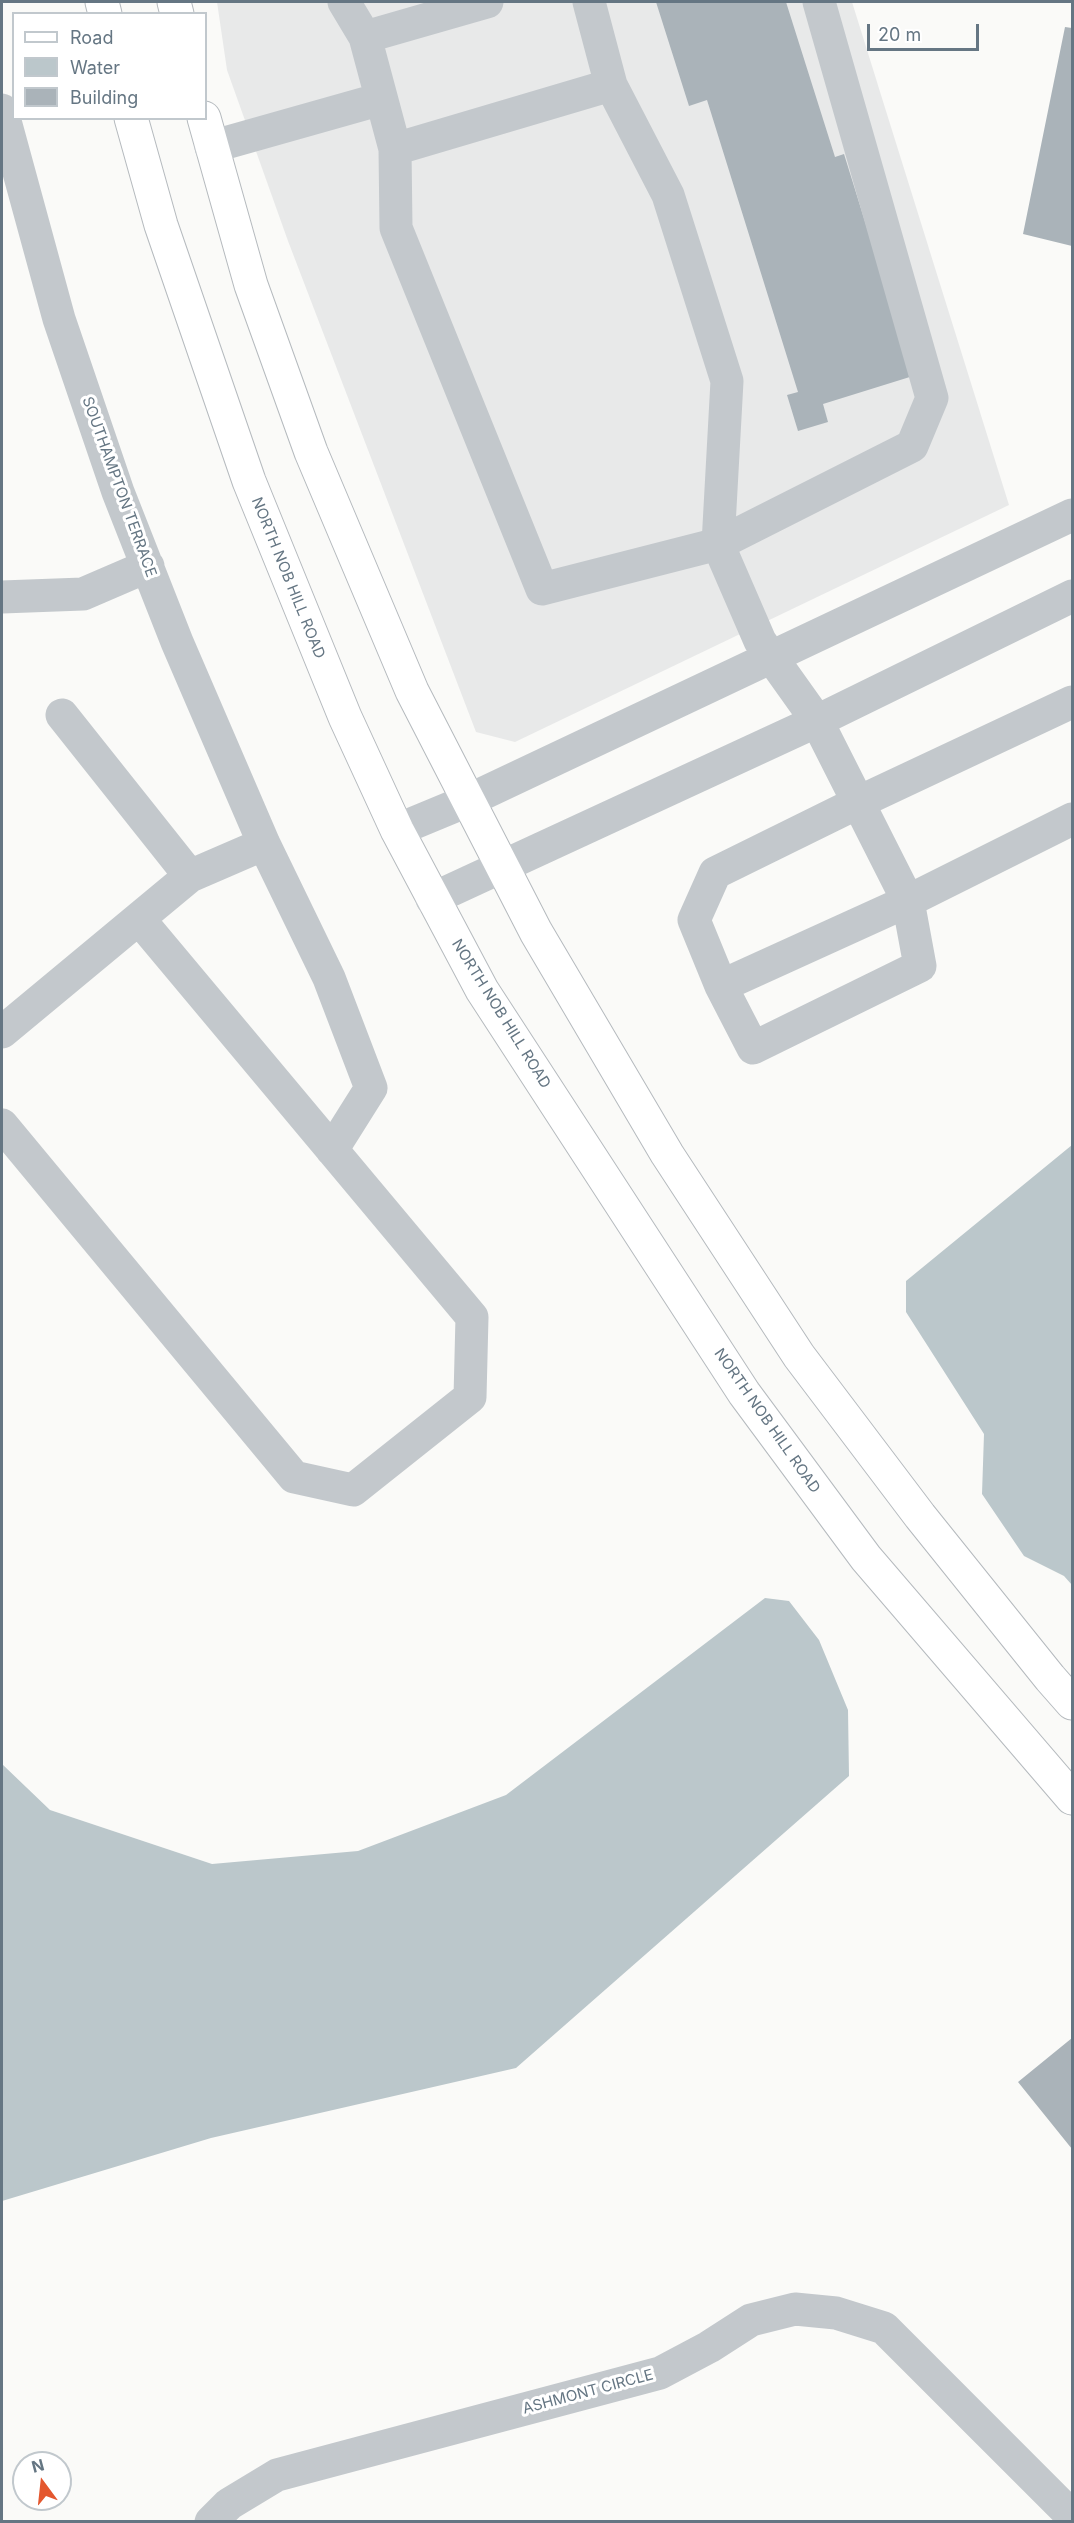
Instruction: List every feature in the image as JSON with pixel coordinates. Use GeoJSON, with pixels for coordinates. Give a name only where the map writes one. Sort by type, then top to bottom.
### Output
{"type":"FeatureCollection","features":[{"type":"Feature","properties":{"kind":"main road","name":"NORTH NOB HILL ROAD"},"geometry":{"type":"LineString","coordinates":[[132,120],[161,225],[249,481],[345,717],[397,830],[482,990],[744,1393],[866,1558],[1072,1798]]}},
{"type":"Feature","properties":{"kind":"main road"},"geometry":{"type":"LineString","coordinates":[[207,133],[251,285],[311,452],[412,691],[500,867],[667,1154],[799,1356],[920,1516],[1072,1703]]}},
{"type":"Feature","properties":{"kind":"street"},"geometry":{"type":"LineString","coordinates":[[344,2],[365,36],[395,149],[396,228],[542,589],[718,544],[912,446],[932,398],[819,2]]}},
{"type":"Feature","properties":{"kind":"street"},"geometry":{"type":"LineString","coordinates":[[365,36],[487,2]]}},
{"type":"Feature","properties":{"kind":"street"},"geometry":{"type":"LineString","coordinates":[[589,2],[611,85],[668,195],[727,381],[718,544],[760,641],[817,721],[857,803],[908,901],[920,966],[753,1048],[721,986],[694,920],[715,873],[857,803],[1072,702]]}},
{"type":"Feature","properties":{"kind":"street"},"geometry":{"type":"LineString","coordinates":[[395,149],[611,85]]}},
{"type":"Feature","properties":{"kind":"street"},"geometry":{"type":"LineString","coordinates":[[207,133],[381,99]]}},
{"type":"Feature","properties":{"kind":"street","name":"SOUTHAMPTON TERRACE"},"geometry":{"type":"LineString","coordinates":[[2,110],[59,319],[118,492],[177,642],[266,848],[329,978],[371,1088],[332,1150]]}},
{"type":"Feature","properties":{"kind":"street"},"geometry":{"type":"LineString","coordinates":[[397,830],[467,801],[1072,515]]}},
{"type":"Feature","properties":{"kind":"street"},"geometry":{"type":"LineString","coordinates":[[2,597],[83,594],[148,566]]}},
{"type":"Feature","properties":{"kind":"street"},"geometry":{"type":"LineString","coordinates":[[432,899],[817,721],[1072,596]]}},
{"type":"Feature","properties":{"kind":"street"},"geometry":{"type":"LineString","coordinates":[[62,715],[190,876]]}},
{"type":"Feature","properties":{"kind":"street"},"geometry":{"type":"LineString","coordinates":[[721,986],[908,901],[1072,819]]}},
{"type":"Feature","properties":{"kind":"street"},"geometry":{"type":"LineString","coordinates":[[2,1032],[190,876],[266,848]]}},
{"type":"Feature","properties":{"kind":"street"},"geometry":{"type":"LineString","coordinates":[[2,1125],[294,1477],[353,1490],[470,1397],[472,1317],[139,919]]}},
{"type":"Feature","properties":{"kind":"street","name":"ASHMONT CIRCLE"},"geometry":{"type":"LineString","coordinates":[[211,2522],[229,2504],[277,2475],[660,2373],[709,2347],[751,2320],[795,2309],[836,2313],[884,2328],[1072,2516]]}},
{"type":"Feature","properties":{"kind":"shaded area"},"geometry":{"type":"Polygon","coordinates":[[[217,2],[852,2],[1009,505],[515,742],[476,732],[288,241],[227,70],[217,2]]]}},
{"type":"Feature","properties":{"kind":"water"},"geometry":{"type":"Polygon","coordinates":[[[1072,1145],[1072,1585],[1064,1576],[1024,1556],[982,1494],[984,1434],[906,1312],[906,1281],[1072,1145]]]}},
{"type":"Feature","properties":{"kind":"water"},"geometry":{"type":"Polygon","coordinates":[[[765,1598],[789,1601],[819,1640],[848,1710],[849,1776],[516,2068],[211,2138],[2,2201],[2,1764],[50,1810],[212,1864],[358,1851],[506,1795],[765,1598]]]}},
{"type":"Feature","properties":{"kind":"building"},"geometry":{"type":"Polygon","coordinates":[[[656,2],[786,2],[835,157],[844,154],[913,376],[823,404],[828,422],[798,431],[787,395],[798,392],[707,100],[689,106],[656,2]]]}},
{"type":"Feature","properties":{"kind":"building"},"geometry":{"type":"Polygon","coordinates":[[[1065,27],[1072,28],[1072,246],[1023,234],[1065,27]]]}},
{"type":"Feature","properties":{"kind":"building"},"geometry":{"type":"Polygon","coordinates":[[[1072,2038],[1072,2149],[1018,2082],[1072,2038]]]}}]}
